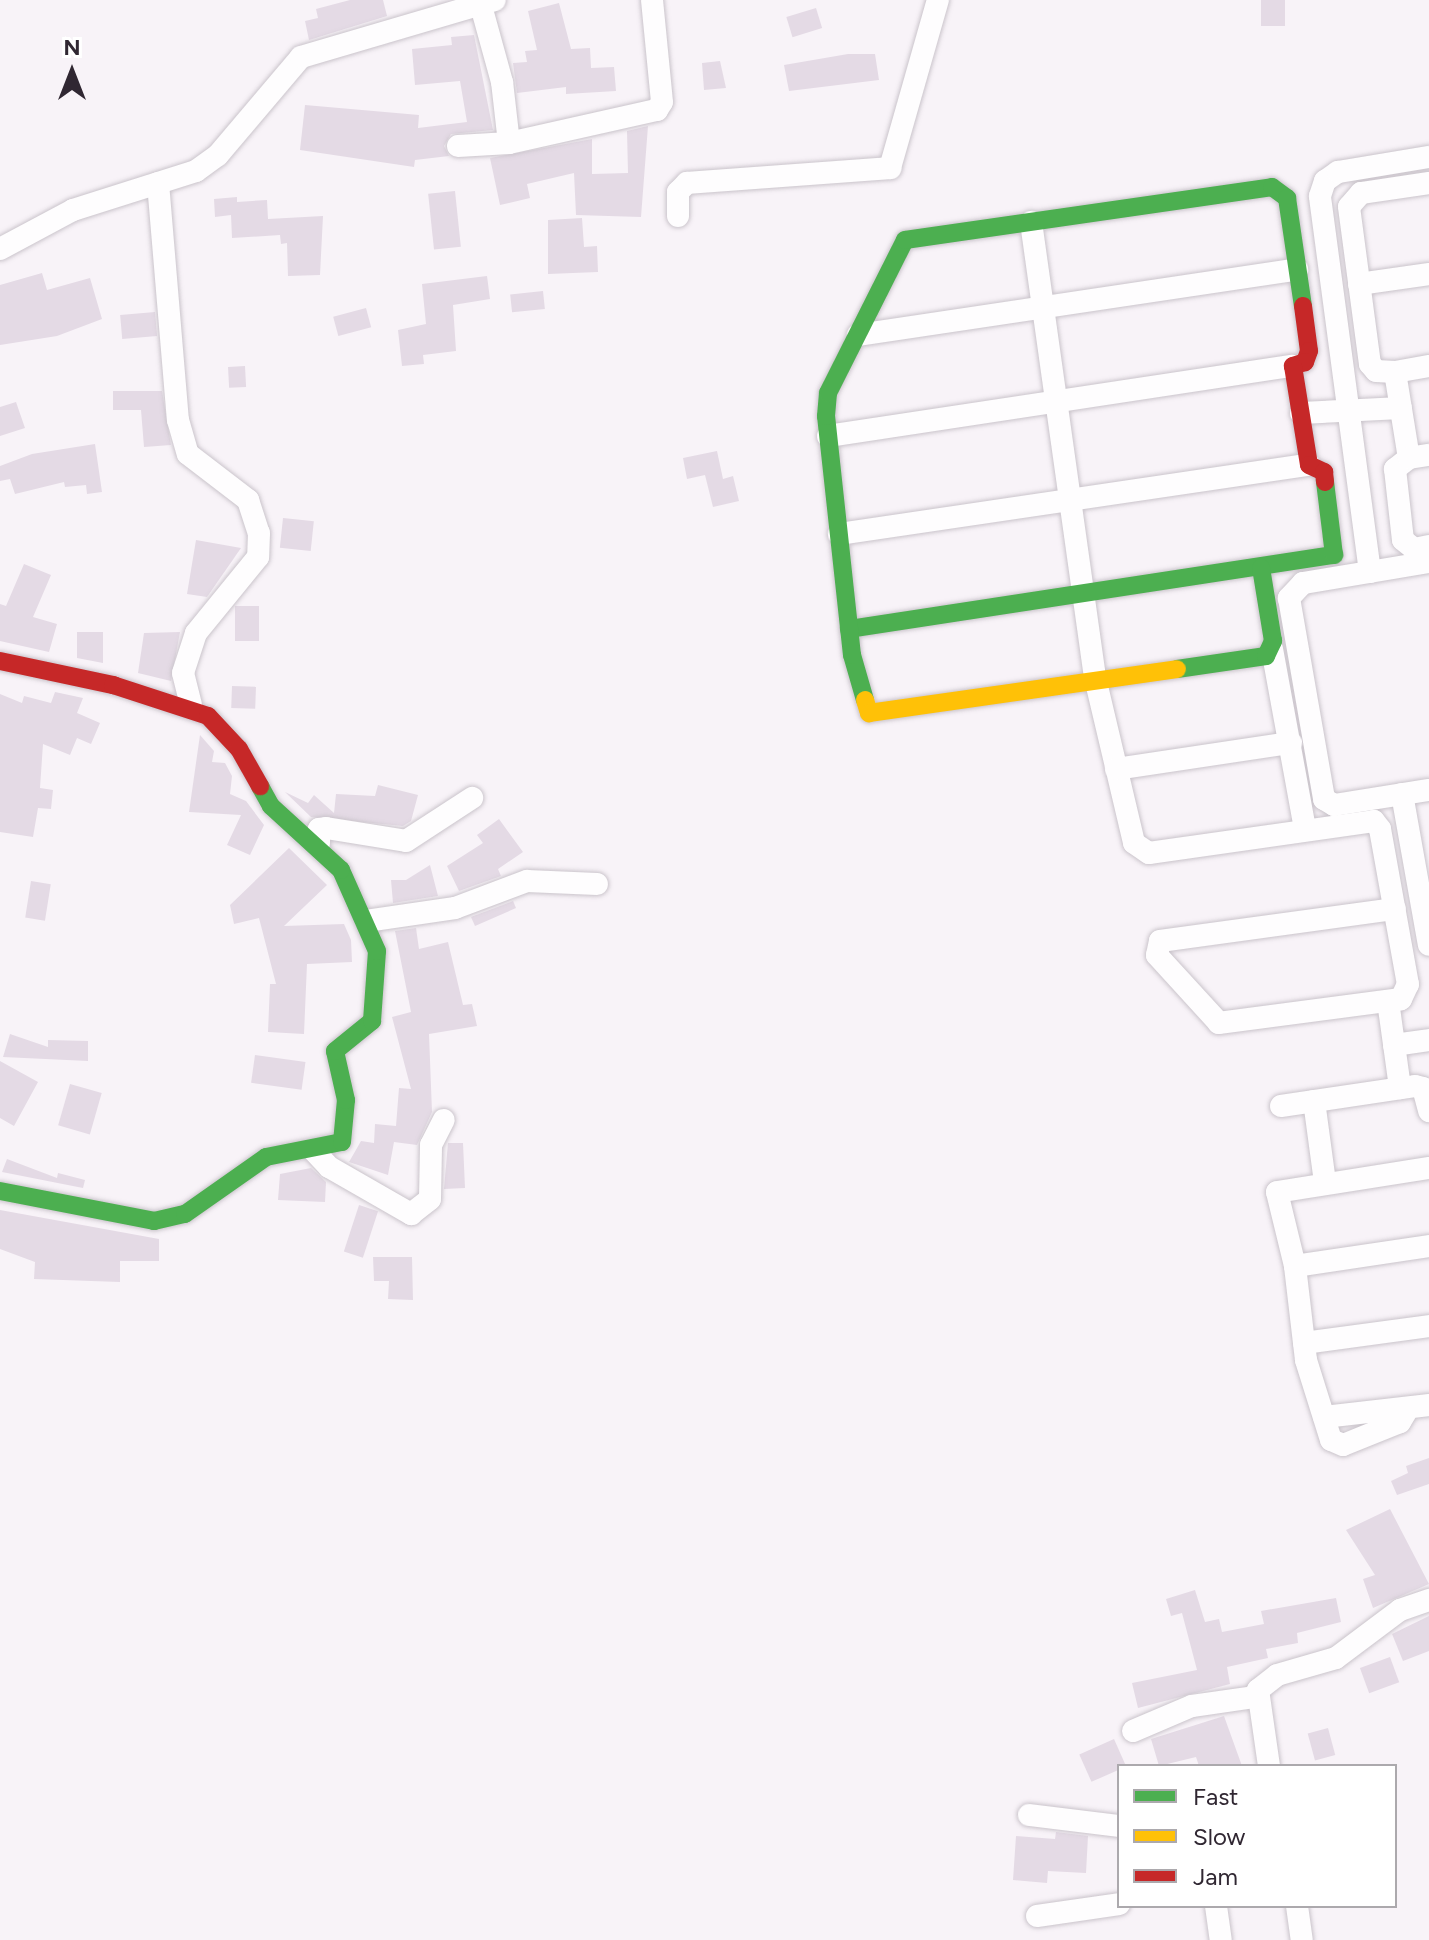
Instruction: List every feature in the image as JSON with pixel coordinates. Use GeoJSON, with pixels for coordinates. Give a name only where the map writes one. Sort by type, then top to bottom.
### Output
{"type":"FeatureCollection","features":[{"type":"Feature","properties":{"kind":"street"},"geometry":{"type":"LineString","coordinates":[[458,146],[509,143],[657,110],[662,102],[652,0]]}},
{"type":"Feature","properties":{"kind":"street"},"geometry":{"type":"LineString","coordinates":[[678,216],[678,192],[687,183],[890,168],[938,0]]}},
{"type":"Feature","properties":{"kind":"street"},"geometry":{"type":"LineString","coordinates":[[0,249],[73,210],[158,183],[218,155],[301,57],[488,1],[509,143]]}},
{"type":"Feature","properties":{"kind":"street"},"geometry":{"type":"LineString","coordinates":[[1370,572],[1320,196],[1325,181],[1338,172],[1429,157]]}},
{"type":"Feature","properties":{"kind":"street"},"geometry":{"type":"LineString","coordinates":[[158,183],[178,420],[188,454],[248,500],[259,533],[258,557],[196,633],[183,673],[191,705]]}},
{"type":"Feature","properties":{"kind":"street"},"geometry":{"type":"LineString","coordinates":[[1429,183],[1361,193],[1353,200],[1359,284],[1370,364],[1376,371],[1395,372],[1429,366]]}},
{"type":"Feature","properties":{"kind":"street"},"geometry":{"type":"LineString","coordinates":[[828,436],[1305,362],[1309,351],[1287,198],[1272,187],[905,240],[828,393],[828,436],[849,629],[869,713],[1266,656],[1272,649]]}},
{"type":"Feature","properties":{"kind":"street"},"geometry":{"type":"LineString","coordinates":[[1031,222],[1096,682],[1116,769],[1140,850],[1374,821],[1395,909],[1408,984],[1401,999],[1219,1023],[1156,947],[1160,941],[1395,909]]}},
{"type":"Feature","properties":{"kind":"street"},"geometry":{"type":"LineString","coordinates":[[858,335],[1297,269]]}},
{"type":"Feature","properties":{"kind":"street"},"geometry":{"type":"LineString","coordinates":[[1359,284],[1429,274]]}},
{"type":"Feature","properties":{"kind":"street"},"geometry":{"type":"LineString","coordinates":[[1293,366],[1309,465]]}},
{"type":"Feature","properties":{"kind":"street"},"geometry":{"type":"LineString","coordinates":[[1395,372],[1401,408],[1419,457],[1395,469],[1403,540],[1414,549],[1429,546]]}},
{"type":"Feature","properties":{"kind":"street"},"geometry":{"type":"LineString","coordinates":[[1301,413],[1401,408]]}},
{"type":"Feature","properties":{"kind":"street"},"geometry":{"type":"LineString","coordinates":[[839,534],[1309,465],[1324,472],[1334,555],[849,629]]}},
{"type":"Feature","properties":{"kind":"street"},"geometry":{"type":"LineString","coordinates":[[1429,562],[1303,583],[1289,598],[1324,799],[1334,805],[1429,790]]}},
{"type":"Feature","properties":{"kind":"street"},"geometry":{"type":"LineString","coordinates":[[1261,568],[1272,649],[1305,829]]}},
{"type":"Feature","properties":{"kind":"street"},"geometry":{"type":"LineString","coordinates":[[0,661],[191,705],[239,749],[271,806],[319,843],[341,870],[377,951],[372,1021],[335,1051],[346,1100],[342,1142],[314,1151],[257,1160],[185,1214],[154,1221],[0,1191]]}},
{"type":"Feature","properties":{"kind":"street"},"geometry":{"type":"LineString","coordinates":[[1116,769],[1291,743]]}},
{"type":"Feature","properties":{"kind":"street"},"geometry":{"type":"LineString","coordinates":[[1402,794],[1429,945]]}},
{"type":"Feature","properties":{"kind":"street"},"geometry":{"type":"LineString","coordinates":[[319,843],[319,829],[326,828],[406,841],[472,798]]}},
{"type":"Feature","properties":{"kind":"street"},"geometry":{"type":"LineString","coordinates":[[366,921],[455,908],[527,881],[597,884]]}},
{"type":"Feature","properties":{"kind":"street"},"geometry":{"type":"LineString","coordinates":[[1388,1001],[1400,1088]]}},
{"type":"Feature","properties":{"kind":"street"},"geometry":{"type":"LineString","coordinates":[[1394,1045],[1429,1040]]}},
{"type":"Feature","properties":{"kind":"street"},"geometry":{"type":"LineString","coordinates":[[1281,1106],[1400,1088],[1423,1088],[1429,1111]]}},
{"type":"Feature","properties":{"kind":"street"},"geometry":{"type":"LineString","coordinates":[[1314,1101],[1325,1182]]}},
{"type":"Feature","properties":{"kind":"street"},"geometry":{"type":"LineString","coordinates":[[314,1151],[329,1167],[411,1214],[430,1199],[431,1145],[444,1120]]}},
{"type":"Feature","properties":{"kind":"street"},"geometry":{"type":"LineString","coordinates":[[1429,1168],[1277,1192],[1295,1266],[1304,1343],[1331,1440],[1343,1445],[1400,1422],[1406,1412],[1429,1405]]}},
{"type":"Feature","properties":{"kind":"street"},"geometry":{"type":"LineString","coordinates":[[1295,1266],[1429,1246]]}},
{"type":"Feature","properties":{"kind":"street"},"geometry":{"type":"LineString","coordinates":[[1304,1343],[1429,1326]]}},
{"type":"Feature","properties":{"kind":"street"},"geometry":{"type":"LineString","coordinates":[[1324,1417],[1395,1406],[1406,1412]]}},
{"type":"Feature","properties":{"kind":"street"},"geometry":{"type":"LineString","coordinates":[[1133,1731],[1192,1706],[1255,1697],[1277,1675],[1336,1658],[1400,1610],[1429,1600]]}},
{"type":"Feature","properties":{"kind":"street"},"geometry":{"type":"LineString","coordinates":[[1255,1697],[1269,1764]]}},
{"type":"Feature","properties":{"kind":"street"},"geometry":{"type":"LineString","coordinates":[[1029,1815],[1117,1826]]}},
{"type":"Feature","properties":{"kind":"street"},"geometry":{"type":"LineString","coordinates":[[1037,1916],[1117,1904]]}},
{"type":"Feature","properties":{"kind":"street"},"geometry":{"type":"LineString","coordinates":[[1216,1908],[1221,1940]]}},
{"type":"Feature","properties":{"kind":"street"},"geometry":{"type":"LineString","coordinates":[[1297,1908],[1302,1940]]}},
{"type":"Feature","properties":{"kind":"building"},"geometry":{"type":"Polygon","coordinates":[[[350,0],[383,0],[387,16],[309,40],[305,21],[318,18],[316,9],[350,0]]]}},
{"type":"Feature","properties":{"kind":"building"},"geometry":{"type":"Polygon","coordinates":[[[1261,0],[1285,0],[1285,26],[1261,26],[1261,0]]]}},
{"type":"Feature","properties":{"kind":"building"},"geometry":{"type":"Polygon","coordinates":[[[559,3],[571,49],[590,48],[591,68],[614,67],[616,91],[566,94],[566,87],[517,93],[513,63],[527,62],[525,51],[537,50],[528,11],[559,3]]]}},
{"type":"Feature","properties":{"kind":"building"},"geometry":{"type":"Polygon","coordinates":[[[816,8],[822,28],[792,37],[786,17],[816,8]]]}},
{"type":"Feature","properties":{"kind":"building"},"geometry":{"type":"Polygon","coordinates":[[[474,35],[493,130],[451,134],[444,146],[449,156],[415,160],[414,167],[300,150],[305,105],[419,115],[418,128],[467,122],[460,81],[415,85],[412,49],[452,45],[451,37],[474,35]]]}},
{"type":"Feature","properties":{"kind":"building"},"geometry":{"type":"Polygon","coordinates":[[[848,54],[875,54],[879,80],[789,91],[784,65],[848,54]]]}},
{"type":"Feature","properties":{"kind":"building"},"geometry":{"type":"Polygon","coordinates":[[[720,61],[726,88],[704,90],[702,63],[720,61]]]}},
{"type":"Feature","properties":{"kind":"building"},"geometry":{"type":"Polygon","coordinates":[[[648,126],[641,217],[576,215],[574,173],[527,184],[530,198],[500,205],[490,158],[592,139],[592,174],[628,173],[627,131],[648,126]]]}},
{"type":"Feature","properties":{"kind":"building"},"geometry":{"type":"Polygon","coordinates":[[[455,191],[461,247],[434,250],[428,194],[455,191]]]}},
{"type":"Feature","properties":{"kind":"building"},"geometry":{"type":"Polygon","coordinates":[[[237,197],[237,202],[267,200],[268,219],[323,216],[320,275],[288,276],[287,243],[281,244],[280,235],[232,238],[231,215],[215,217],[214,199],[237,197]]]}},
{"type":"Feature","properties":{"kind":"building"},"geometry":{"type":"Polygon","coordinates":[[[582,218],[584,247],[597,246],[598,272],[548,274],[548,220],[582,218]]]}},
{"type":"Feature","properties":{"kind":"building"},"geometry":{"type":"Polygon","coordinates":[[[42,273],[47,290],[90,278],[102,319],[57,336],[0,345],[0,285],[42,273]]]}},
{"type":"Feature","properties":{"kind":"building"},"geometry":{"type":"Polygon","coordinates":[[[487,276],[490,299],[453,305],[456,351],[423,355],[424,364],[402,366],[398,330],[426,324],[422,284],[487,276]]]}},
{"type":"Feature","properties":{"kind":"building"},"geometry":{"type":"Polygon","coordinates":[[[543,291],[545,309],[512,312],[510,294],[543,291]]]}},
{"type":"Feature","properties":{"kind":"building"},"geometry":{"type":"Polygon","coordinates":[[[366,308],[371,327],[338,336],[333,317],[366,308]]]}},
{"type":"Feature","properties":{"kind":"building"},"geometry":{"type":"Polygon","coordinates":[[[155,312],[157,336],[122,339],[120,315],[155,312]]]}},
{"type":"Feature","properties":{"kind":"building"},"geometry":{"type":"Polygon","coordinates":[[[245,366],[246,387],[229,388],[228,367],[245,366]]]}},
{"type":"Feature","properties":{"kind":"building"},"geometry":{"type":"Polygon","coordinates":[[[113,391],[162,391],[171,445],[144,447],[141,410],[113,410],[113,391]]]}},
{"type":"Feature","properties":{"kind":"building"},"geometry":{"type":"Polygon","coordinates":[[[16,402],[25,428],[0,436],[0,407],[16,402]]]}},
{"type":"Feature","properties":{"kind":"building"},"geometry":{"type":"Polygon","coordinates":[[[95,444],[102,492],[87,494],[86,485],[65,487],[64,482],[15,494],[10,479],[0,481],[0,466],[32,454],[95,444]]]}},
{"type":"Feature","properties":{"kind":"building"},"geometry":{"type":"Polygon","coordinates":[[[717,451],[723,479],[733,476],[739,501],[713,507],[705,475],[687,479],[683,458],[717,451]]]}},
{"type":"Feature","properties":{"kind":"building"},"geometry":{"type":"Polygon","coordinates":[[[283,518],[314,521],[311,551],[280,548],[283,518]]]}},
{"type":"Feature","properties":{"kind":"building"},"geometry":{"type":"Polygon","coordinates":[[[196,540],[241,548],[207,597],[187,594],[196,540]]]}},
{"type":"Feature","properties":{"kind":"building"},"geometry":{"type":"Polygon","coordinates":[[[24,564],[51,575],[33,617],[57,624],[49,652],[0,641],[0,604],[6,606],[24,564]]]}},
{"type":"Feature","properties":{"kind":"building"},"geometry":{"type":"Polygon","coordinates":[[[235,606],[259,606],[259,641],[235,641],[235,606]]]}},
{"type":"Feature","properties":{"kind":"building"},"geometry":{"type":"Polygon","coordinates":[[[77,632],[103,632],[103,663],[77,658],[77,632]]]}},
{"type":"Feature","properties":{"kind":"building"},"geometry":{"type":"Polygon","coordinates":[[[180,632],[171,681],[138,673],[144,633],[180,632]]]}},
{"type":"Feature","properties":{"kind":"building"},"geometry":{"type":"Polygon","coordinates":[[[232,686],[256,687],[255,709],[231,708],[232,686]]]}},
{"type":"Feature","properties":{"kind":"building"},"geometry":{"type":"Polygon","coordinates":[[[55,692],[83,698],[77,713],[100,723],[91,744],[77,738],[70,755],[43,744],[40,788],[53,790],[51,809],[38,808],[33,837],[0,832],[0,694],[22,703],[24,696],[51,703],[55,692]]]}},
{"type":"Feature","properties":{"kind":"building"},"geometry":{"type":"Polygon","coordinates":[[[200,735],[214,751],[212,762],[225,763],[232,776],[230,794],[246,801],[264,825],[250,855],[227,845],[241,815],[189,812],[200,735]]]}},
{"type":"Feature","properties":{"kind":"building"},"geometry":{"type":"Polygon","coordinates":[[[378,785],[418,795],[411,821],[403,826],[311,817],[285,792],[308,803],[314,795],[334,813],[336,794],[375,796],[378,785]]]}},
{"type":"Feature","properties":{"kind":"building"},"geometry":{"type":"Polygon","coordinates":[[[499,819],[523,852],[498,869],[501,876],[459,891],[447,866],[483,843],[477,835],[499,819]]]}},
{"type":"Feature","properties":{"kind":"building"},"geometry":{"type":"Polygon","coordinates":[[[289,848],[327,885],[284,926],[344,924],[351,940],[352,962],[307,964],[304,1034],[268,1032],[270,984],[276,984],[259,918],[234,924],[230,905],[289,848]]]}},
{"type":"Feature","properties":{"kind":"building"},"geometry":{"type":"Polygon","coordinates":[[[430,865],[438,896],[393,903],[391,880],[406,880],[430,865]]]}},
{"type":"Feature","properties":{"kind":"building"},"geometry":{"type":"Polygon","coordinates":[[[31,881],[51,884],[45,921],[25,918],[31,881]]]}},
{"type":"Feature","properties":{"kind":"building"},"geometry":{"type":"Polygon","coordinates":[[[513,901],[516,908],[475,926],[471,917],[513,901]]]}},
{"type":"Feature","properties":{"kind":"building"},"geometry":{"type":"Polygon","coordinates":[[[416,928],[419,949],[448,942],[463,1005],[472,1004],[477,1026],[429,1034],[432,1112],[417,1145],[394,1142],[388,1175],[349,1162],[361,1141],[374,1143],[375,1124],[396,1126],[399,1088],[411,1089],[392,1017],[411,1012],[395,931],[416,928]]]}},
{"type":"Feature","properties":{"kind":"building"},"geometry":{"type":"Polygon","coordinates":[[[10,1034],[48,1047],[48,1040],[88,1041],[88,1061],[3,1057],[10,1034]]]}},
{"type":"Feature","properties":{"kind":"building"},"geometry":{"type":"Polygon","coordinates":[[[255,1055],[306,1062],[302,1090],[251,1083],[255,1055]]]}},
{"type":"Feature","properties":{"kind":"building"},"geometry":{"type":"Polygon","coordinates":[[[0,1061],[38,1082],[14,1126],[0,1118],[0,1061]]]}},
{"type":"Feature","properties":{"kind":"building"},"geometry":{"type":"Polygon","coordinates":[[[70,1084],[102,1093],[90,1134],[58,1125],[70,1084]]]}},
{"type":"Feature","properties":{"kind":"building"},"geometry":{"type":"Polygon","coordinates":[[[448,1143],[463,1143],[465,1188],[444,1189],[448,1143]]]}},
{"type":"Feature","properties":{"kind":"building"},"geometry":{"type":"Polygon","coordinates":[[[7,1159],[57,1178],[58,1173],[85,1180],[83,1188],[2,1172],[7,1159]]]}},
{"type":"Feature","properties":{"kind":"building"},"geometry":{"type":"Polygon","coordinates":[[[311,1168],[326,1182],[325,1202],[278,1200],[280,1174],[311,1168]]]}},
{"type":"Feature","properties":{"kind":"building"},"geometry":{"type":"Polygon","coordinates":[[[359,1205],[378,1211],[363,1258],[344,1252],[359,1205]]]}},
{"type":"Feature","properties":{"kind":"building"},"geometry":{"type":"Polygon","coordinates":[[[0,1210],[159,1239],[159,1261],[120,1261],[120,1282],[34,1279],[35,1262],[0,1249],[0,1210]]]}},
{"type":"Feature","properties":{"kind":"building"},"geometry":{"type":"Polygon","coordinates":[[[373,1257],[412,1257],[413,1300],[388,1299],[389,1281],[374,1281],[373,1257]]]}},
{"type":"Feature","properties":{"kind":"building"},"geometry":{"type":"Polygon","coordinates":[[[1429,1458],[1429,1484],[1397,1495],[1391,1481],[1408,1473],[1406,1466],[1429,1458]]]}},
{"type":"Feature","properties":{"kind":"building"},"geometry":{"type":"Polygon","coordinates":[[[1390,1509],[1429,1584],[1373,1608],[1363,1579],[1375,1575],[1346,1530],[1390,1509]]]}},
{"type":"Feature","properties":{"kind":"building"},"geometry":{"type":"Polygon","coordinates":[[[1195,1590],[1205,1622],[1219,1619],[1222,1632],[1264,1624],[1261,1611],[1336,1598],[1341,1622],[1297,1633],[1298,1643],[1266,1649],[1268,1658],[1227,1667],[1230,1684],[1138,1708],[1132,1683],[1197,1670],[1182,1613],[1171,1616],[1166,1599],[1195,1590]]]}},
{"type":"Feature","properties":{"kind":"building"},"geometry":{"type":"Polygon","coordinates":[[[1429,1616],[1429,1651],[1403,1661],[1392,1634],[1429,1616]]]}},
{"type":"Feature","properties":{"kind":"building"},"geometry":{"type":"Polygon","coordinates":[[[1390,1657],[1399,1682],[1369,1693],[1360,1668],[1390,1657]]]}},
{"type":"Feature","properties":{"kind":"building"},"geometry":{"type":"Polygon","coordinates":[[[1224,1716],[1241,1764],[1198,1764],[1196,1757],[1158,1764],[1151,1739],[1224,1716]]]}},
{"type":"Feature","properties":{"kind":"building"},"geometry":{"type":"Polygon","coordinates":[[[1328,1728],[1335,1755],[1315,1760],[1308,1733],[1328,1728]]]}},
{"type":"Feature","properties":{"kind":"building"},"geometry":{"type":"Polygon","coordinates":[[[1114,1739],[1125,1764],[1117,1764],[1117,1771],[1091,1782],[1079,1754],[1114,1739]]]}},
{"type":"Feature","properties":{"kind":"building"},"geometry":{"type":"Polygon","coordinates":[[[1056,1832],[1088,1836],[1086,1873],[1048,1871],[1047,1883],[1013,1880],[1016,1836],[1055,1839],[1056,1832]]]}},
{"type":"Feature","properties":{"kind":"traffic: fast"},"geometry":{"type":"LineString","coordinates":[[865,700],[852,655],[826,416],[828,393],[905,240],[1272,187],[1287,198],[1303,306]]}},
{"type":"Feature","properties":{"kind":"traffic: fast"},"geometry":{"type":"LineString","coordinates":[[849,629],[1334,555],[1325,482]]}},
{"type":"Feature","properties":{"kind":"traffic: fast"},"geometry":{"type":"LineString","coordinates":[[1177,669],[1266,656],[1273,641],[1261,568]]}},
{"type":"Feature","properties":{"kind":"traffic: fast"},"geometry":{"type":"LineString","coordinates":[[0,1191],[154,1221],[185,1214],[266,1157],[342,1142],[346,1100],[335,1051],[372,1021],[377,951],[341,870],[271,806],[260,786]]}},
{"type":"Feature","properties":{"kind":"traffic: slow"},"geometry":{"type":"LineString","coordinates":[[865,700],[869,713],[1177,669]]}},
{"type":"Feature","properties":{"kind":"traffic: jam"},"geometry":{"type":"LineString","coordinates":[[1303,306],[1309,351],[1305,362],[1293,366],[1309,465],[1324,472],[1325,482]]}},
{"type":"Feature","properties":{"kind":"traffic: jam"},"geometry":{"type":"LineString","coordinates":[[0,661],[113,685],[208,716],[239,749],[260,786]]}}]}
